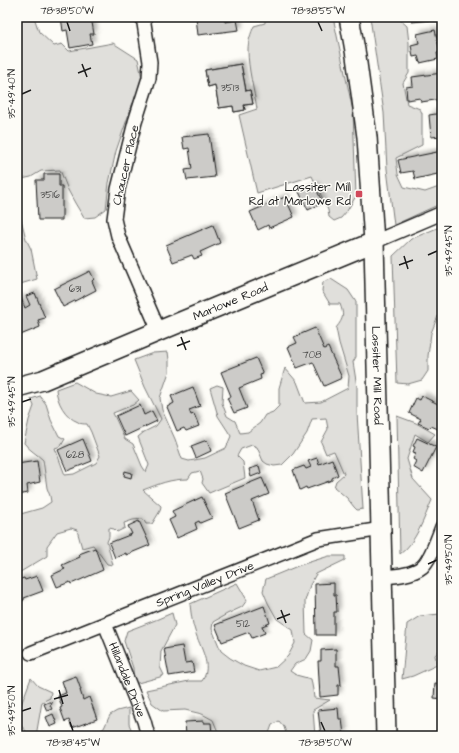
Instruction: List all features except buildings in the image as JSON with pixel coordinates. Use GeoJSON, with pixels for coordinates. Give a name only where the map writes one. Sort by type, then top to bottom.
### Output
{"type":"FeatureCollection","features":[{"type":"Feature","properties":{"kind":"main road","name":"Lassiter Mill Road"},"geometry":{"type":"LineString","coordinates":[[349,17],[367,137],[374,242],[386,736]]}},
{"type":"Feature","properties":{"kind":"main road","name":"Marlowe Road"},"geometry":{"type":"LineString","coordinates":[[17,387],[43,380],[374,242]]}},
{"type":"Feature","properties":{"kind":"street","name":"Chaucer Place"},"geometry":{"type":"LineString","coordinates":[[143,17],[150,62],[149,78],[135,122],[118,189],[114,218],[118,236],[159,331]]}},
{"type":"Feature","properties":{"kind":"street","name":"Marlowe Road"},"geometry":{"type":"LineString","coordinates":[[374,242],[442,213]]}},
{"type":"Feature","properties":{"kind":"street"},"geometry":{"type":"LineString","coordinates":[[383,577],[405,574],[422,566],[430,554],[442,527]]}},
{"type":"Feature","properties":{"kind":"street","name":"Spring Valley Drive"},"geometry":{"type":"LineString","coordinates":[[31,653],[318,539],[382,529]]}},
{"type":"Feature","properties":{"kind":"street","name":"Hillandale Drive"},"geometry":{"type":"LineString","coordinates":[[105,624],[144,722],[148,736]]}},
{"type":"Feature","properties":{"kind":"shaded area"},"geometry":{"type":"Polygon","coordinates":[[[17,17],[34,17],[39,32],[54,46],[62,44],[69,51],[113,43],[138,59],[143,83],[132,105],[116,151],[109,183],[106,209],[95,217],[84,218],[68,190],[60,170],[41,171],[31,177],[17,180],[17,17]]]}},
{"type":"Feature","properties":{"kind":"shaded area"},"geometry":{"type":"Polygon","coordinates":[[[265,17],[333,17],[353,111],[356,196],[341,218],[334,221],[329,217],[328,210],[312,176],[257,193],[239,115],[257,109],[249,65],[248,47],[254,26],[265,23],[265,17]]]}},
{"type":"Feature","properties":{"kind":"shaded area"},"geometry":{"type":"Polygon","coordinates":[[[370,17],[397,17],[407,26],[409,43],[409,73],[403,83],[407,104],[420,109],[422,113],[422,145],[396,158],[398,174],[404,187],[425,192],[442,186],[442,203],[394,225],[387,169],[384,113],[370,17]]]}},
{"type":"Feature","properties":{"kind":"shaded area"},"geometry":{"type":"Polygon","coordinates":[[[17,203],[19,206],[26,239],[31,249],[37,279],[17,285],[17,203]]]}},
{"type":"Feature","properties":{"kind":"shaded area"},"geometry":{"type":"Polygon","coordinates":[[[442,226],[442,306],[431,333],[428,371],[422,380],[408,384],[397,383],[393,256],[411,239],[442,226]]]}},
{"type":"Feature","properties":{"kind":"shaded area"},"geometry":{"type":"Polygon","coordinates":[[[331,279],[348,290],[356,302],[356,357],[353,362],[357,387],[357,413],[363,509],[357,510],[347,498],[334,487],[336,481],[344,474],[334,451],[326,454],[321,442],[328,429],[326,418],[312,419],[307,433],[293,454],[282,465],[274,466],[267,464],[263,461],[257,447],[252,445],[241,449],[237,456],[243,462],[245,478],[209,493],[202,483],[203,479],[200,471],[192,473],[188,479],[170,481],[143,490],[161,506],[160,511],[152,524],[146,524],[143,519],[124,523],[125,528],[117,532],[114,529],[109,528],[109,537],[107,542],[113,565],[107,564],[93,545],[82,548],[77,530],[71,528],[57,532],[47,546],[47,556],[17,574],[17,515],[42,508],[51,502],[47,488],[43,460],[24,443],[34,406],[31,399],[40,396],[46,404],[51,420],[59,436],[65,439],[61,446],[55,448],[65,475],[74,474],[96,463],[100,456],[87,424],[79,423],[69,417],[60,404],[56,389],[75,382],[96,394],[111,397],[131,391],[139,400],[133,405],[113,413],[125,439],[133,444],[146,472],[149,465],[138,437],[156,426],[161,419],[145,387],[134,360],[153,353],[168,352],[169,372],[160,398],[162,410],[182,459],[189,461],[205,458],[226,448],[231,436],[218,416],[210,388],[217,385],[223,387],[222,403],[227,416],[235,421],[240,433],[248,432],[260,423],[265,415],[273,412],[279,406],[279,388],[285,368],[297,382],[305,403],[321,402],[348,388],[349,376],[336,328],[341,322],[342,311],[340,304],[330,304],[322,291],[323,282],[331,279]]]}},
{"type":"Feature","properties":{"kind":"shaded area"},"geometry":{"type":"Polygon","coordinates":[[[397,416],[416,423],[435,434],[428,442],[415,434],[407,459],[413,479],[432,500],[415,537],[400,554],[397,416]]]}},
{"type":"Feature","properties":{"kind":"shaded area"},"geometry":{"type":"Polygon","coordinates":[[[329,556],[345,556],[345,560],[316,574],[310,585],[305,601],[306,634],[313,640],[311,651],[306,659],[295,664],[290,671],[296,675],[311,679],[314,698],[330,700],[313,710],[315,736],[287,736],[284,727],[279,721],[272,725],[268,736],[219,736],[213,720],[202,714],[185,710],[163,711],[152,703],[146,690],[189,681],[202,681],[205,675],[206,663],[194,628],[190,604],[237,583],[247,600],[242,607],[213,622],[212,629],[221,651],[244,666],[259,671],[276,667],[288,656],[295,643],[293,630],[277,619],[268,603],[263,591],[266,579],[300,565],[329,556]]]}},
{"type":"Feature","properties":{"kind":"shaded area"},"geometry":{"type":"Polygon","coordinates":[[[172,613],[175,625],[161,651],[160,667],[164,675],[134,684],[133,668],[124,641],[127,631],[172,613]]]}},
{"type":"Feature","properties":{"kind":"shaded area"},"geometry":{"type":"Polygon","coordinates":[[[440,614],[442,616],[442,647],[435,655],[437,665],[413,676],[402,679],[407,624],[420,616],[440,614]]]}},
{"type":"Feature","properties":{"kind":"shaded area"},"geometry":{"type":"Polygon","coordinates":[[[31,678],[38,686],[51,692],[50,698],[42,702],[36,736],[24,736],[26,731],[19,723],[18,713],[31,678]]]}},
{"type":"Feature","properties":{"kind":"shaded area"},"geometry":{"type":"Polygon","coordinates":[[[129,708],[129,724],[134,736],[93,736],[104,728],[110,715],[117,711],[129,708]]]}},
{"type":"Feature","properties":{"kind":"place","name":"Lassiter Mill Rd at Marlowe Rd"},"geometry":{"type":"Point","coordinates":[359,194]}}]}
